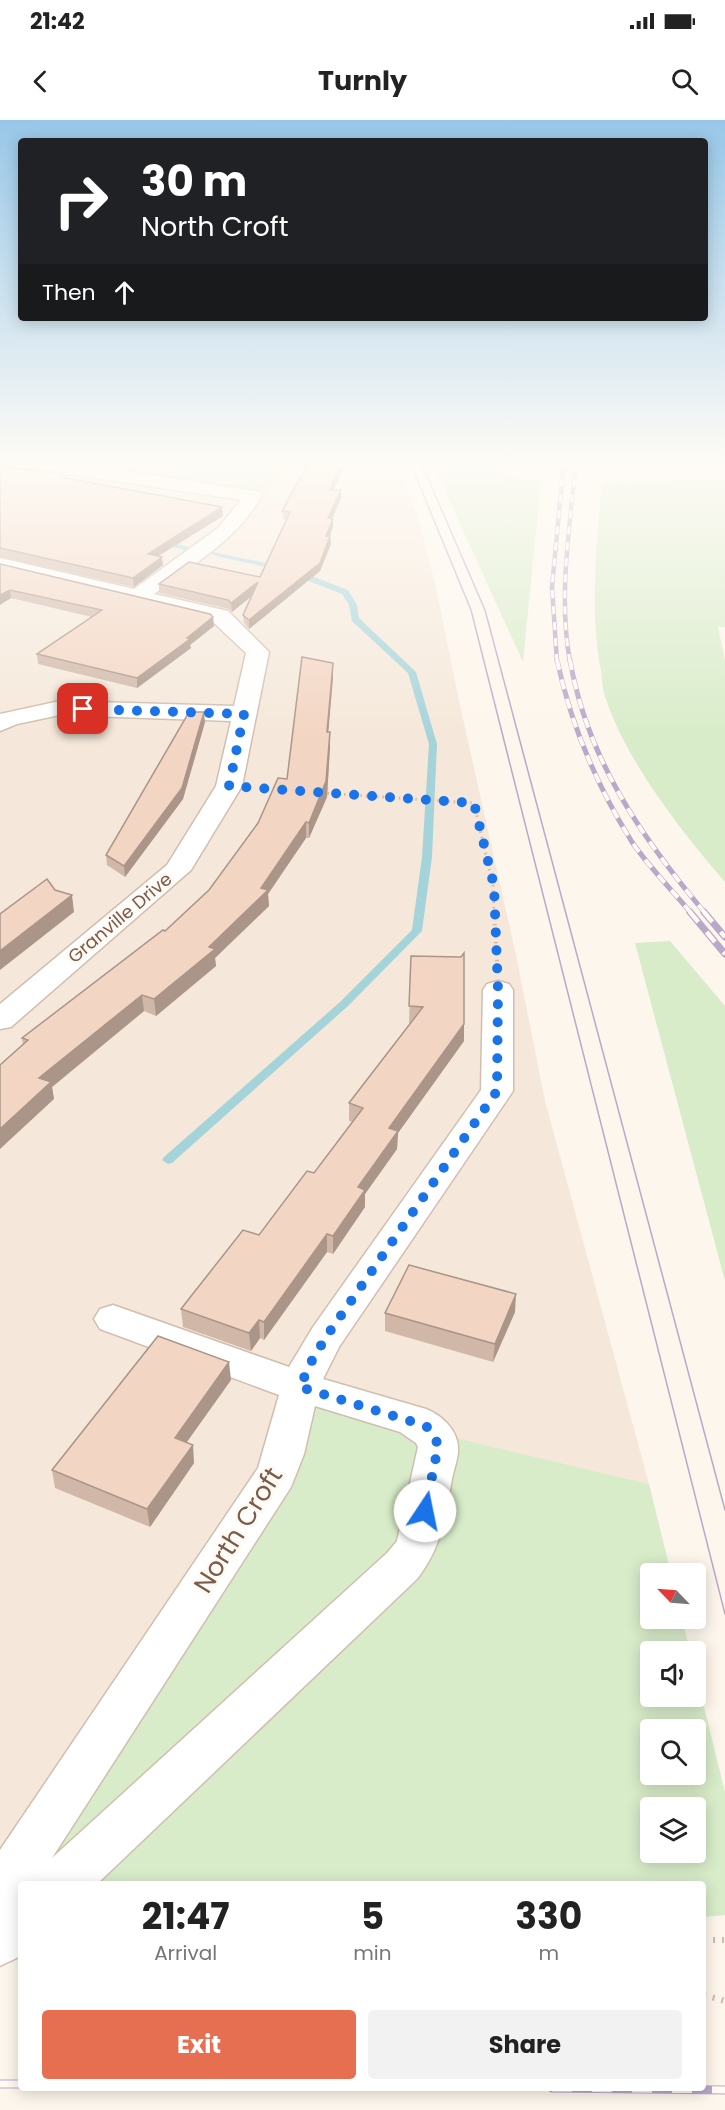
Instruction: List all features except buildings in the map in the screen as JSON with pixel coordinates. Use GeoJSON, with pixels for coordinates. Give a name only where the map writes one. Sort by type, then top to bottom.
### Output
{"type":"FeatureCollection","features":[{"type":"Feature","properties":{"kind":"street"},"geometry":{"type":"LineString","coordinates":[[138,596],[197,553]]}},
{"type":"Feature","properties":{"kind":"street","name":"Granville Drive"},"geometry":{"type":"LineString","coordinates":[[0,564],[220,616],[258,652],[229,786],[177,870],[0,1020]]}},
{"type":"Feature","properties":{"kind":"street"},"geometry":{"type":"LineString","coordinates":[[0,724],[10,718],[60,708],[244,714]]}},
{"type":"Feature","properties":{"kind":"street","name":"North Croft"},"geometry":{"type":"LineString","coordinates":[[0,1894],[276,1475],[283,1458],[300,1387],[326,1337],[497,1091],[498,990]]}},
{"type":"Feature","properties":{"kind":"street"},"geometry":{"type":"LineString","coordinates":[[64,1881],[402,1566],[415,1550],[421,1532],[438,1447],[435,1436],[426,1426],[412,1420],[300,1387],[113,1318]]}},
{"type":"Feature","properties":{"kind":"street"},"geometry":{"type":"LineString","coordinates":[[0,1941],[18,1924]]}},
{"type":"Feature","properties":{"kind":"path"},"geometry":{"type":"LineString","coordinates":[[311,792],[474,803],[494,886],[498,990]]}},
{"type":"Feature","properties":{"kind":"path"},"geometry":{"type":"LineString","coordinates":[[706,1940],[725,1940]]}},
{"type":"Feature","properties":{"kind":"path"},"geometry":{"type":"LineString","coordinates":[[706,1996],[725,2001]]}},
{"type":"Feature","properties":{"kind":"shaded area"},"geometry":{"type":"Polygon","coordinates":[[[0,553],[427,553],[516,955],[545,1101],[649,1484],[313,1405],[24,1881],[18,1881],[18,1890],[0,1920],[0,553]]]}},
{"type":"Feature","properties":{"kind":"green space"},"geometry":{"type":"Polygon","coordinates":[[[473,553],[534,553],[523,662],[473,553]]]}},
{"type":"Feature","properties":{"kind":"green space"},"geometry":{"type":"Polygon","coordinates":[[[725,553],[725,627],[718,627],[725,660],[725,882],[658,797],[617,726],[603,687],[597,648],[596,554],[725,553]]]}},
{"type":"Feature","properties":{"kind":"green space"},"geometry":{"type":"Polygon","coordinates":[[[670,941],[725,1006],[725,1281],[635,943],[670,941]]]}},
{"type":"Feature","properties":{"kind":"green space"},"geometry":{"type":"Polygon","coordinates":[[[313,1404],[649,1484],[669,1563],[640,1563],[640,1629],[684,1629],[688,1641],[640,1641],[640,1707],[704,1707],[725,1792],[725,1915],[706,1917],[706,1881],[25,1881],[313,1404]]]}},
{"type":"Feature","properties":{"kind":"waterway"},"geometry":{"type":"LineString","coordinates":[[216,554],[280,568]]}},
{"type":"Feature","properties":{"kind":"waterway"},"geometry":{"type":"LineString","coordinates":[[168,1160],[344,1004],[417,931],[427,857],[433,744],[412,672],[355,619],[353,605],[345,592],[296,573]]}},
{"type":"Feature","properties":{"kind":"tram line"},"geometry":{"type":"LineString","coordinates":[[447,553],[471,610],[725,1614]]}},
{"type":"Feature","properties":{"kind":"tram line"},"geometry":{"type":"LineString","coordinates":[[460,553],[485,610],[725,1510]]}},
{"type":"Feature","properties":{"kind":"railway"},"geometry":{"type":"LineString","coordinates":[[555,553],[552,587],[557,662]]}},
{"type":"Feature","properties":{"kind":"railway"},"geometry":{"type":"LineString","coordinates":[[567,553],[565,612],[570,662]]}},
{"type":"Feature","properties":{"kind":"railway"},"geometry":{"type":"LineString","coordinates":[[557,660],[578,731],[607,799],[632,842],[691,913]]}},
{"type":"Feature","properties":{"kind":"railway"},"geometry":{"type":"LineString","coordinates":[[570,660],[589,731],[620,796],[660,856],[705,913]]}},
{"type":"Feature","properties":{"kind":"railway"},"geometry":{"type":"LineString","coordinates":[[690,912],[725,954]]}},
{"type":"Feature","properties":{"kind":"railway"},"geometry":{"type":"LineString","coordinates":[[704,912],[725,937]]}},
{"type":"Feature","properties":{"kind":"railway"},"geometry":{"type":"LineString","coordinates":[[0,2084],[18,2084]]}},
{"type":"Feature","properties":{"kind":"railway"},"geometry":{"type":"LineString","coordinates":[[706,2090],[725,2090]]}},
{"type":"Feature","properties":{"kind":"route"},"geometry":{"type":"LineString","coordinates":[[83,709],[244,714],[229,786],[474,803],[494,886],[498,990],[497,1091],[326,1337],[300,1387],[426,1426],[435,1436],[438,1447],[425,1511]]}}]}
